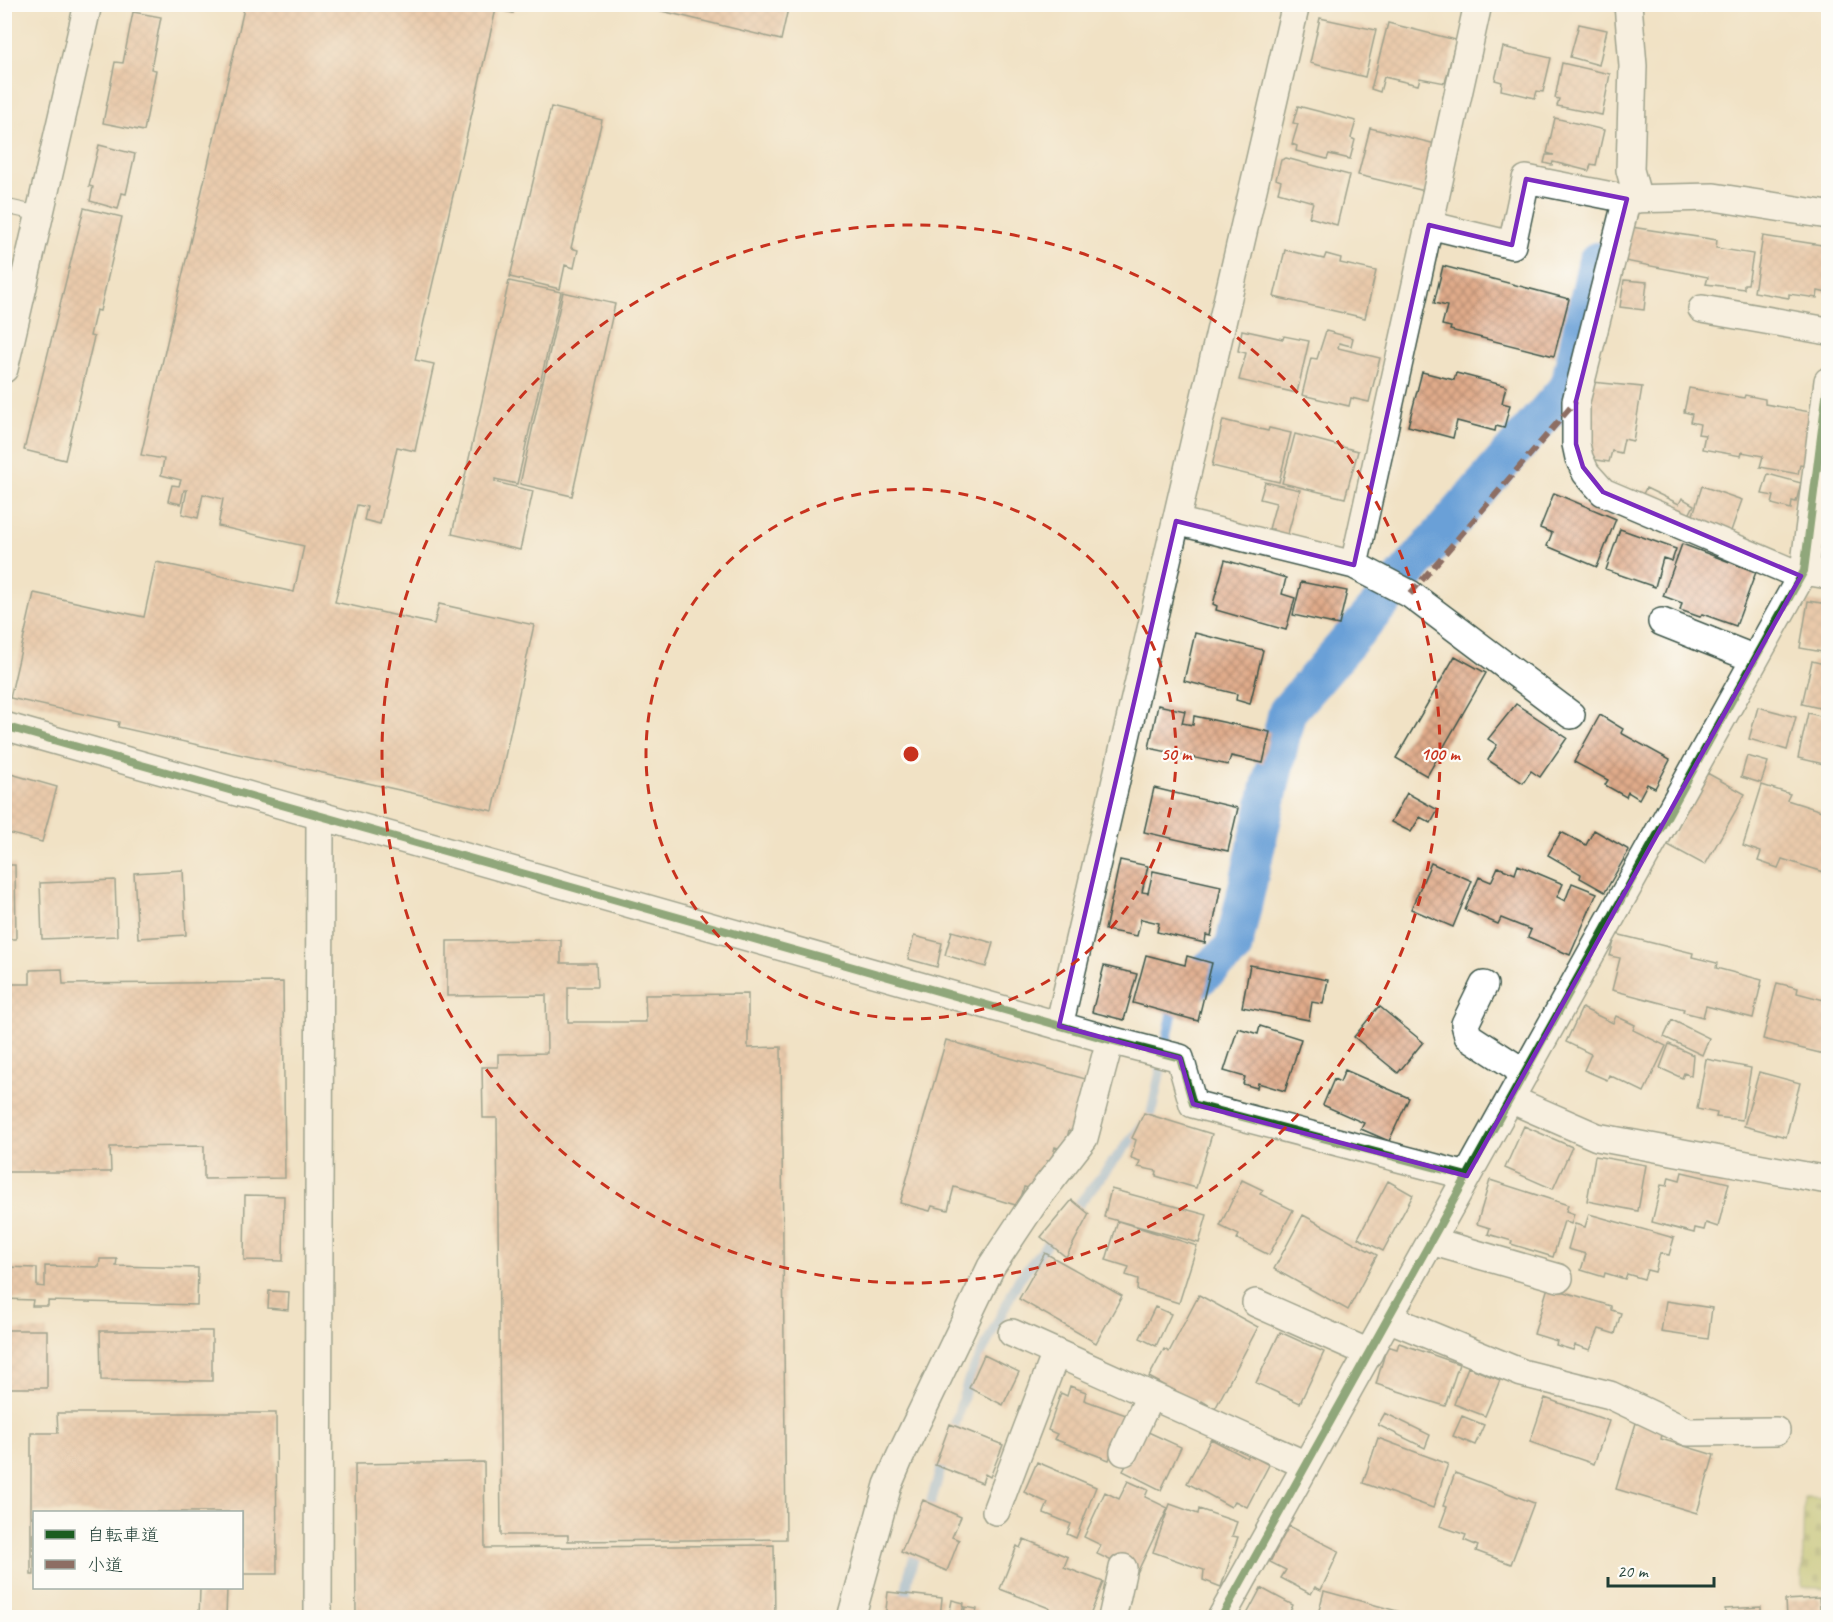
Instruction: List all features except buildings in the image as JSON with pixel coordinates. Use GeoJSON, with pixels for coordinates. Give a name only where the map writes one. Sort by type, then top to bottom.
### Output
{"type":"FeatureCollection","features":[{"type":"Feature","properties":{"kind":"street"},"geometry":{"type":"LineString","coordinates":[[4,369],[88,4]]}},
{"type":"Feature","properties":{"kind":"street"},"geometry":{"type":"LineString","coordinates":[[1059,1026],[1296,4]]}},
{"type":"Feature","properties":{"kind":"street"},"geometry":{"type":"LineString","coordinates":[[1354,565],[1478,4]]}},
{"type":"Feature","properties":{"kind":"street"},"geometry":{"type":"LineString","coordinates":[[1628,4],[1633,66],[1630,170],[1633,199],[1576,401],[1576,444],[1583,467],[1603,492],[1811,574]]}},
{"type":"Feature","properties":{"kind":"street"},"geometry":{"type":"LineString","coordinates":[[1429,225],[1512,245],[1526,178],[1633,199],[1714,197],[1828,215]]}},
{"type":"Feature","properties":{"kind":"street"},"geometry":{"type":"LineString","coordinates":[[1702,309],[1828,331]]}},
{"type":"Feature","properties":{"kind":"street"},"geometry":{"type":"LineString","coordinates":[[1221,1617],[1755,658],[1811,574],[1828,381]]}},
{"type":"Feature","properties":{"kind":"street"},"geometry":{"type":"LineString","coordinates":[[1176,521],[1354,565],[1410,594],[1571,715]]}},
{"type":"Feature","properties":{"kind":"street"},"geometry":{"type":"LineString","coordinates":[[1662,622],[1755,658]]}},
{"type":"Feature","properties":{"kind":"street"},"geometry":{"type":"LineString","coordinates":[[4,726],[1059,1026],[1180,1058],[1192,1104],[1467,1176]]}},
{"type":"Feature","properties":{"kind":"street"},"geometry":{"type":"LineString","coordinates":[[318,1617],[320,815]]}},
{"type":"Feature","properties":{"kind":"street"},"geometry":{"type":"LineString","coordinates":[[1484,985],[1465,1024],[1465,1030],[1468,1036],[1525,1072]]}},
{"type":"Feature","properties":{"kind":"street"},"geometry":{"type":"LineString","coordinates":[[851,1617],[855,1595],[888,1485],[900,1457],[991,1267],[1035,1201],[1084,1138],[1110,1040]]}},
{"type":"Feature","properties":{"kind":"street"},"geometry":{"type":"LineString","coordinates":[[1510,1099],[1597,1137],[1822,1179]]}},
{"type":"Feature","properties":{"kind":"street"},"geometry":{"type":"LineString","coordinates":[[1431,1242],[1559,1278]]}},
{"type":"Feature","properties":{"kind":"street"},"geometry":{"type":"LineString","coordinates":[[1256,1303],[1369,1353]]}},
{"type":"Feature","properties":{"kind":"street"},"geometry":{"type":"LineString","coordinates":[[1388,1318],[1522,1373],[1610,1395],[1688,1431],[1776,1431]]}},
{"type":"Feature","properties":{"kind":"street"},"geometry":{"type":"LineString","coordinates":[[1012,1333],[1306,1465]]}},
{"type":"Feature","properties":{"kind":"street"},"geometry":{"type":"LineString","coordinates":[[996,1511],[1056,1353]]}},
{"type":"Feature","properties":{"kind":"street"},"geometry":{"type":"LineString","coordinates":[[1124,1452],[1150,1396]]}},
{"type":"Feature","properties":{"kind":"street"},"geometry":{"type":"LineString","coordinates":[[1112,1617],[1123,1568]]}},
{"type":"Feature","properties":{"kind":"lane"},"geometry":{"type":"LineString","coordinates":[[4,206],[40,214]]}},
{"type":"Feature","properties":{"kind":"highlighted area"},"geometry":{"type":"Polygon","coordinates":[[[1526,179],[1627,199],[1576,401],[1576,444],[1583,467],[1603,492],[1801,576],[1467,1176],[1193,1104],[1180,1058],[1059,1026],[1176,521],[1354,565],[1429,225],[1512,245],[1526,179]]]}},
{"type":"Feature","properties":{"kind":"green space"},"geometry":{"type":"Polygon","coordinates":[[[1804,1497],[1828,1498],[1828,1589],[1802,1587],[1804,1497]]]}},
{"type":"Feature","properties":{"kind":"waterway"},"geometry":{"type":"LineString","coordinates":[[1176,997],[1233,949],[1287,712],[1569,386],[1597,261]]}},
{"type":"Feature","properties":{"kind":"waterway"},"geometry":{"type":"LineString","coordinates":[[1070,1215],[1151,1115],[1175,1001]]}},
{"type":"Feature","properties":{"kind":"waterway"},"geometry":{"type":"LineString","coordinates":[[951,1437],[969,1378],[1019,1279],[1057,1232]]}},
{"type":"Feature","properties":{"kind":"waterway"},"geometry":{"type":"LineString","coordinates":[[927,1515],[945,1455]]}},
{"type":"Feature","properties":{"kind":"waterway"},"geometry":{"type":"LineString","coordinates":[[903,1608],[909,1574],[918,1544]]}},
{"type":"Feature","properties":{"kind":"marked path"},"geometry":{"type":"LineString","coordinates":[[1410,594],[1576,401]]}},
{"type":"Feature","properties":{"kind":"cycle path"},"geometry":{"type":"LineString","coordinates":[[1221,1618],[1804,571],[1828,381]]}},
{"type":"Feature","properties":{"kind":"cycle path"},"geometry":{"type":"LineString","coordinates":[[4,726],[1180,1058],[1193,1104],[1467,1176]]}}]}
